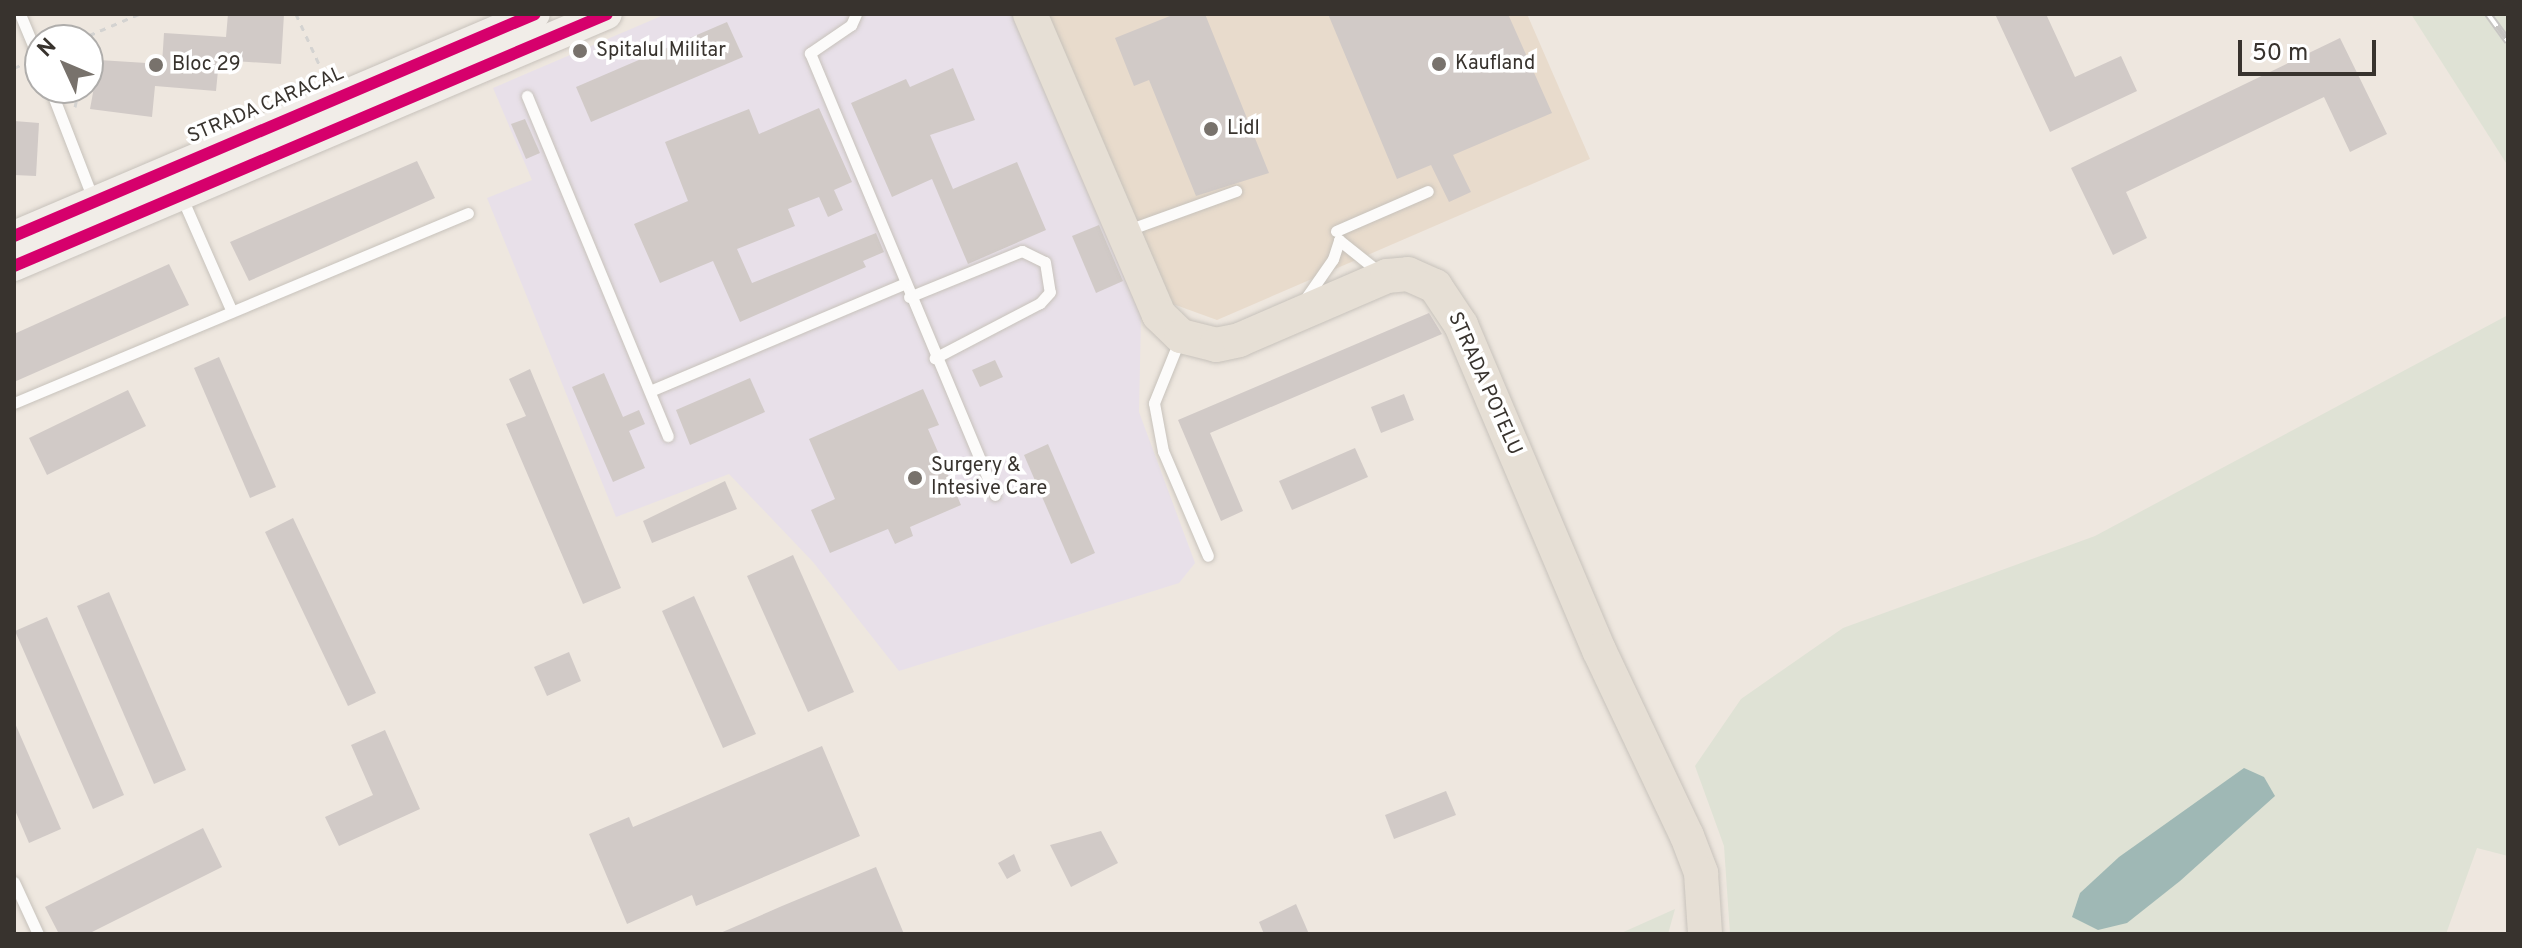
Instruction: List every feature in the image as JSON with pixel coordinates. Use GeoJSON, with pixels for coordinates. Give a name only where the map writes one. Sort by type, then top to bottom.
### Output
{"type":"FeatureCollection","features":[{"type":"Feature","properties":{"kind":"main road","name":"STRADA CARACAL"},"geometry":{"type":"LineString","coordinates":[[175,182],[335,98],[535,14]]}},
{"type":"Feature","properties":{"kind":"main road","name":"STRADA CARACAL"},"geometry":{"type":"LineString","coordinates":[[14,236],[99,214],[607,14]]}},
{"type":"Feature","properties":{"kind":"main road"},"geometry":{"type":"LineString","coordinates":[[1030,14],[1159,315],[1181,336],[1216,345],[1276,324],[1387,276]]}},
{"type":"Feature","properties":{"kind":"main road","name":"STRADA CARACAL"},"geometry":{"type":"LineString","coordinates":[[14,266],[99,214]]}},
{"type":"Feature","properties":{"kind":"main road","name":"STRADA POTELU"},"geometry":{"type":"LineString","coordinates":[[1387,276],[1408,274],[1435,286],[1461,325],[1599,650],[1687,836],[1701,873],[1705,934]]}},
{"type":"Feature","properties":{"kind":"lane"},"geometry":{"type":"LineString","coordinates":[[856,14],[851,25],[810,53],[903,284],[995,495]]}},
{"type":"Feature","properties":{"kind":"lane"},"geometry":{"type":"LineString","coordinates":[[527,96],[668,436]]}},
{"type":"Feature","properties":{"kind":"lane"},"geometry":{"type":"LineString","coordinates":[[56,104],[99,214]]}},
{"type":"Feature","properties":{"kind":"lane"},"geometry":{"type":"LineString","coordinates":[[175,182],[232,312]]}},
{"type":"Feature","properties":{"kind":"lane"},"geometry":{"type":"LineString","coordinates":[[1124,232],[1236,191]]}},
{"type":"Feature","properties":{"kind":"lane"},"geometry":{"type":"LineString","coordinates":[[1336,231],[1428,191]]}},
{"type":"Feature","properties":{"kind":"lane"},"geometry":{"type":"LineString","coordinates":[[14,403],[468,213]]}},
{"type":"Feature","properties":{"kind":"lane"},"geometry":{"type":"LineString","coordinates":[[1276,324],[1312,291],[1339,240],[1387,276]]}},
{"type":"Feature","properties":{"kind":"lane"},"geometry":{"type":"LineString","coordinates":[[909,297],[1022,251],[1045,262],[1050,292],[1040,303],[935,358]]}},
{"type":"Feature","properties":{"kind":"lane"},"geometry":{"type":"LineString","coordinates":[[650,391],[903,284]]}},
{"type":"Feature","properties":{"kind":"lane"},"geometry":{"type":"LineString","coordinates":[[1181,336],[1154,403],[1163,451],[1208,556]]}},
{"type":"Feature","properties":{"kind":"lane"},"geometry":{"type":"LineString","coordinates":[[14,882],[38,934]]}},
{"type":"Feature","properties":{"kind":"path"},"geometry":{"type":"LineString","coordinates":[[104,29],[139,14]]}},
{"type":"Feature","properties":{"kind":"path"},"geometry":{"type":"LineString","coordinates":[[296,14],[335,98]]}},
{"type":"Feature","properties":{"kind":"path"},"geometry":{"type":"LineString","coordinates":[[2491,14],[2508,38]]}},
{"type":"Feature","properties":{"kind":"shaded area"},"geometry":{"type":"Polygon","coordinates":[[[666,14],[1013,14],[1141,316],[1139,412],[1195,563],[1179,583],[899,671],[813,562],[729,474],[616,517],[487,198],[532,180],[493,88],[666,14]]]}},
{"type":"Feature","properties":{"kind":"shaded area"},"geometry":{"type":"Polygon","coordinates":[[[1045,14],[1527,14],[1590,159],[1217,320],[1173,304],[1045,14]]]}},
{"type":"Feature","properties":{"kind":"shaded area"},"geometry":{"type":"Polygon","coordinates":[[[2411,14],[2508,14],[2508,166],[2411,14]]]}},
{"type":"Feature","properties":{"kind":"shaded area"},"geometry":{"type":"Polygon","coordinates":[[[2508,315],[2508,856],[2477,848],[2446,934],[1730,934],[1724,846],[1695,766],[1741,699],[1843,628],[2095,536],[2508,315]]]}},
{"type":"Feature","properties":{"kind":"shaded area"},"geometry":{"type":"Polygon","coordinates":[[[1675,909],[1668,934],[1619,934],[1675,909]]]}},
{"type":"Feature","properties":{"kind":"water"},"geometry":{"type":"Polygon","coordinates":[[[2244,768],[2264,777],[2275,796],[2180,881],[2127,923],[2098,930],[2072,917],[2080,893],[2119,857],[2244,768]]]}},
{"type":"Feature","properties":{"kind":"building","name":"Bloc 29"},"geometry":{"type":"Polygon","coordinates":[[[228,14],[284,14],[281,64],[219,60],[216,91],[155,86],[152,117],[90,109],[91,104],[104,104],[104,60],[162,64],[164,33],[226,37],[228,14]]]}},
{"type":"Feature","properties":{"kind":"building","name":"Lidl"},"geometry":{"type":"Polygon","coordinates":[[[1175,14],[1205,14],[1269,173],[1196,196],[1149,80],[1134,86],[1115,38],[1175,14]]]}},
{"type":"Feature","properties":{"kind":"building","name":"Kaufland"},"geometry":{"type":"Polygon","coordinates":[[[1328,14],[1508,14],[1552,113],[1453,155],[1471,192],[1449,202],[1431,165],[1397,179],[1328,14]]]}},
{"type":"Feature","properties":{"kind":"building"},"geometry":{"type":"Polygon","coordinates":[[[1995,14],[2046,14],[2075,77],[2121,56],[2137,91],[2050,132],[1995,14]]]}},
{"type":"Feature","properties":{"kind":"building"},"geometry":{"type":"Polygon","coordinates":[[[727,22],[743,57],[591,122],[576,87],[727,22]]]}},
{"type":"Feature","properties":{"kind":"building"},"geometry":{"type":"Polygon","coordinates":[[[2340,38],[2387,134],[2350,152],[2324,97],[2126,192],[2147,238],[2113,255],[2071,168],[2340,38]]]}},
{"type":"Feature","properties":{"kind":"building"},"geometry":{"type":"Polygon","coordinates":[[[953,68],[975,120],[930,135],[953,189],[1017,162],[1046,230],[968,264],[932,179],[892,197],[851,103],[906,79],[910,87],[953,68]]]}},
{"type":"Feature","properties":{"kind":"building"},"geometry":{"type":"Polygon","coordinates":[[[819,108],[852,182],[834,190],[843,210],[828,217],[819,197],[788,209],[795,226],[737,249],[752,283],[876,233],[884,252],[863,261],[866,267],[740,322],[713,261],[660,283],[634,224],[688,201],[665,142],[749,109],[759,134],[819,108]]]}},
{"type":"Feature","properties":{"kind":"building"},"geometry":{"type":"Polygon","coordinates":[[[525,119],[540,153],[526,159],[511,124],[525,119]]]}},
{"type":"Feature","properties":{"kind":"building"},"geometry":{"type":"Polygon","coordinates":[[[14,121],[39,123],[36,176],[14,175],[14,121]]]}},
{"type":"Feature","properties":{"kind":"building"},"geometry":{"type":"Polygon","coordinates":[[[417,161],[435,198],[249,281],[230,242],[417,161]]]}},
{"type":"Feature","properties":{"kind":"building"},"geometry":{"type":"Polygon","coordinates":[[[1099,225],[1123,281],[1096,293],[1072,236],[1099,225]]]}},
{"type":"Feature","properties":{"kind":"building"},"geometry":{"type":"Polygon","coordinates":[[[169,264],[189,305],[14,382],[14,334],[169,264]]]}},
{"type":"Feature","properties":{"kind":"building"},"geometry":{"type":"Polygon","coordinates":[[[1429,313],[1442,334],[1210,433],[1243,511],[1221,521],[1178,420],[1429,313]]]}},
{"type":"Feature","properties":{"kind":"building"},"geometry":{"type":"Polygon","coordinates":[[[219,357],[276,487],[250,498],[194,368],[219,357]]]}},
{"type":"Feature","properties":{"kind":"building"},"geometry":{"type":"Polygon","coordinates":[[[995,360],[1003,377],[980,387],[972,370],[995,360]]]}},
{"type":"Feature","properties":{"kind":"building"},"geometry":{"type":"Polygon","coordinates":[[[530,369],[621,588],[583,604],[506,424],[526,416],[509,379],[530,369]]]}},
{"type":"Feature","properties":{"kind":"building"},"geometry":{"type":"Polygon","coordinates":[[[604,373],[623,417],[639,410],[645,424],[629,431],[645,468],[613,482],[572,387],[604,373]]]}},
{"type":"Feature","properties":{"kind":"building"},"geometry":{"type":"Polygon","coordinates":[[[750,378],[765,412],[690,445],[676,410],[750,378]]]}},
{"type":"Feature","properties":{"kind":"building"},"geometry":{"type":"Polygon","coordinates":[[[923,389],[939,425],[928,429],[961,505],[910,527],[913,536],[895,544],[888,529],[830,553],[811,510],[835,499],[809,439],[923,389]]]}},
{"type":"Feature","properties":{"kind":"building"},"geometry":{"type":"Polygon","coordinates":[[[128,390],[146,426],[47,475],[29,438],[128,390]]]}},
{"type":"Feature","properties":{"kind":"building"},"geometry":{"type":"Polygon","coordinates":[[[1404,394],[1414,420],[1381,433],[1371,407],[1404,394]]]}},
{"type":"Feature","properties":{"kind":"building"},"geometry":{"type":"Polygon","coordinates":[[[1048,444],[1095,553],[1071,564],[1024,455],[1048,444]]]}},
{"type":"Feature","properties":{"kind":"building"},"geometry":{"type":"Polygon","coordinates":[[[1355,448],[1368,477],[1292,510],[1279,481],[1355,448]]]}},
{"type":"Feature","properties":{"kind":"building"},"geometry":{"type":"Polygon","coordinates":[[[725,481],[737,509],[652,543],[643,521],[725,481]]]}},
{"type":"Feature","properties":{"kind":"building"},"geometry":{"type":"Polygon","coordinates":[[[293,518],[376,693],[348,706],[265,532],[293,518]]]}},
{"type":"Feature","properties":{"kind":"building"},"geometry":{"type":"Polygon","coordinates":[[[793,555],[854,692],[808,712],[747,576],[793,555]]]}},
{"type":"Feature","properties":{"kind":"building"},"geometry":{"type":"Polygon","coordinates":[[[109,592],[186,770],[154,784],[77,606],[109,592]]]}},
{"type":"Feature","properties":{"kind":"building"},"geometry":{"type":"Polygon","coordinates":[[[694,596],[756,734],[723,748],[662,611],[694,596]]]}},
{"type":"Feature","properties":{"kind":"building"},"geometry":{"type":"Polygon","coordinates":[[[47,617],[124,795],[93,809],[15,631],[47,617]]]}},
{"type":"Feature","properties":{"kind":"building"},"geometry":{"type":"Polygon","coordinates":[[[569,652],[581,681],[547,696],[534,667],[569,652]]]}},
{"type":"Feature","properties":{"kind":"building"},"geometry":{"type":"Polygon","coordinates":[[[14,721],[61,829],[29,843],[14,808],[14,721]]]}},
{"type":"Feature","properties":{"kind":"building"},"geometry":{"type":"Polygon","coordinates":[[[385,730],[420,809],[339,846],[325,817],[373,795],[351,745],[385,730]]]}},
{"type":"Feature","properties":{"kind":"building"},"geometry":{"type":"Polygon","coordinates":[[[822,746],[860,836],[696,906],[692,895],[627,924],[589,834],[629,817],[633,827],[822,746]]]}},
{"type":"Feature","properties":{"kind":"building"},"geometry":{"type":"Polygon","coordinates":[[[1446,791],[1456,815],[1394,839],[1385,815],[1446,791]]]}},
{"type":"Feature","properties":{"kind":"building"},"geometry":{"type":"Polygon","coordinates":[[[203,828],[222,867],[88,934],[59,934],[45,907],[203,828]]]}},
{"type":"Feature","properties":{"kind":"building"},"geometry":{"type":"Polygon","coordinates":[[[1101,831],[1118,863],[1071,887],[1050,845],[1101,831]]]}},
{"type":"Feature","properties":{"kind":"building"},"geometry":{"type":"Polygon","coordinates":[[[1014,854],[1021,871],[1007,879],[998,863],[1014,854]]]}},
{"type":"Feature","properties":{"kind":"building"},"geometry":{"type":"Polygon","coordinates":[[[876,867],[904,934],[718,934],[782,906],[876,867]]]}},
{"type":"Feature","properties":{"kind":"building"},"geometry":{"type":"Polygon","coordinates":[[[1296,904],[1309,934],[1264,934],[1259,922],[1296,904]]]}},
{"type":"Feature","properties":{"kind":"railway"},"geometry":{"type":"LineString","coordinates":[[2488,14],[2508,42]]}},
{"type":"Feature","properties":{"kind":"cycle path"},"geometry":{"type":"LineString","coordinates":[[14,236],[535,14]]}},
{"type":"Feature","properties":{"kind":"cycle path"},"geometry":{"type":"LineString","coordinates":[[14,266],[607,14]]}},
{"type":"Feature","properties":{"kind":"place","name":"Spitalul Militar"},"geometry":{"type":"Point","coordinates":[580,51]}},
{"type":"Feature","properties":{"kind":"place","name":"Kaufland"},"geometry":{"type":"Point","coordinates":[1439,64]}},
{"type":"Feature","properties":{"kind":"place","name":"Bloc 29"},"geometry":{"type":"Point","coordinates":[156,65]}},
{"type":"Feature","properties":{"kind":"place","name":"Lidl"},"geometry":{"type":"Point","coordinates":[1211,129]}},
{"type":"Feature","properties":{"kind":"place","name":"Surgery & Intesive Care"},"geometry":{"type":"Point","coordinates":[915,478]}}]}
